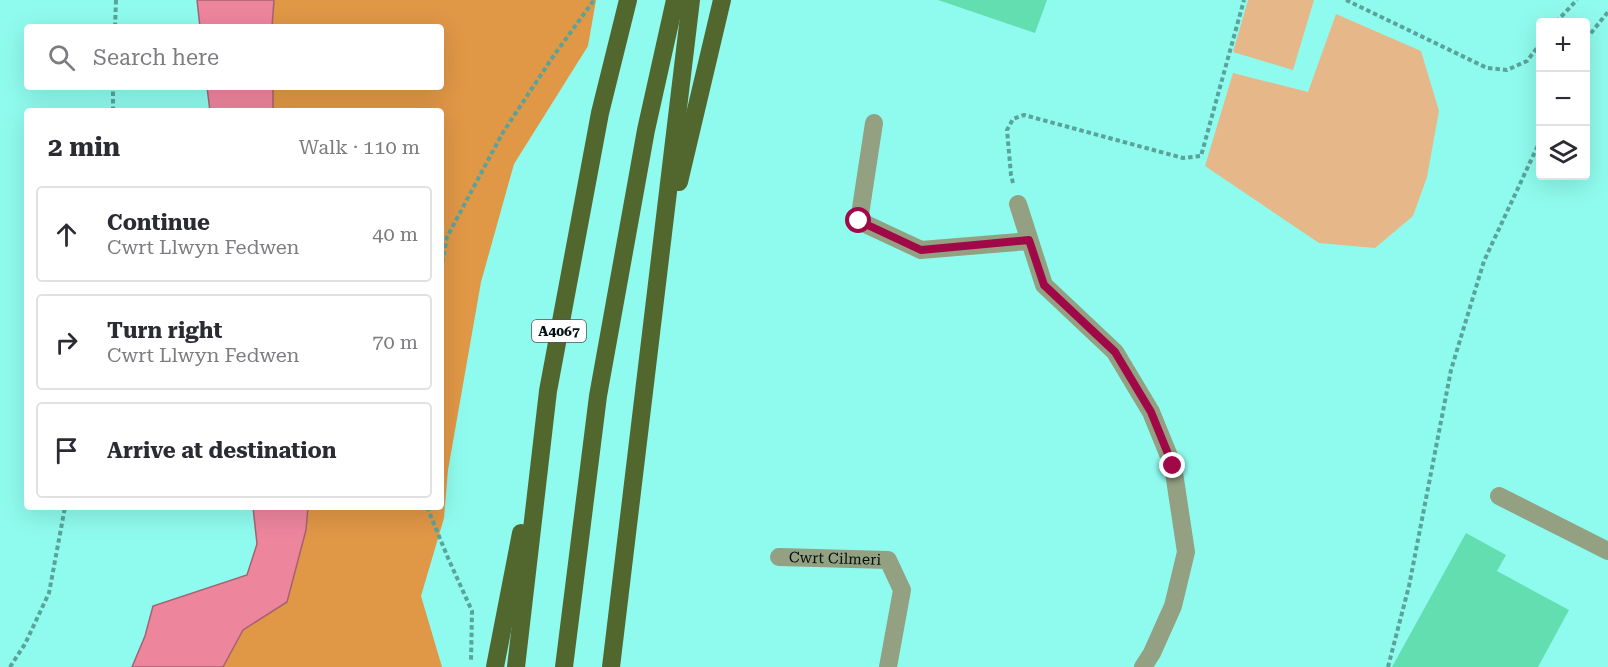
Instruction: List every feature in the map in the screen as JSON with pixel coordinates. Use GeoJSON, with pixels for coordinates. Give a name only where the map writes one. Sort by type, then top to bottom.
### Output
{"type":"FeatureCollection","features":[{"type":"Feature","properties":{"kind":"main road","name":"A4067"},"geometry":{"type":"LineString","coordinates":[[516,667],[548,391],[600,113],[628,0]]}},
{"type":"Feature","properties":{"kind":"main road","name":"A4067"},"geometry":{"type":"LineString","coordinates":[[564,667],[597,396],[646,130],[675,0]]}},
{"type":"Feature","properties":{"kind":"main road"},"geometry":{"type":"LineString","coordinates":[[611,667],[691,0]]}},
{"type":"Feature","properties":{"kind":"main road"},"geometry":{"type":"LineString","coordinates":[[660,266],[722,0]]}},
{"type":"Feature","properties":{"kind":"main road"},"geometry":{"type":"LineString","coordinates":[[495,667],[548,391]]}},
{"type":"Feature","properties":{"kind":"street"},"geometry":{"type":"LineString","coordinates":[[874,123],[859,221],[921,250],[1029,240]]}},
{"type":"Feature","properties":{"kind":"street"},"geometry":{"type":"LineString","coordinates":[[1018,204],[1044,285],[1115,352],[1151,412],[1173,466],[1186,552],[1173,606],[1152,653],[1143,667]]}},
{"type":"Feature","properties":{"kind":"street"},"geometry":{"type":"LineString","coordinates":[[1499,496],[1608,551]]}},
{"type":"Feature","properties":{"kind":"street","name":"Cwrt Cilmeri"},"geometry":{"type":"LineString","coordinates":[[779,557],[888,560],[902,590],[888,667]]}},
{"type":"Feature","properties":{"kind":"path"},"geometry":{"type":"LineString","coordinates":[[115,24],[116,0]]}},
{"type":"Feature","properties":{"kind":"path"},"geometry":{"type":"LineString","coordinates":[[444,254],[447,237],[502,134],[594,0]]}},
{"type":"Feature","properties":{"kind":"path"},"geometry":{"type":"LineString","coordinates":[[1018,204],[1011,175],[1007,130],[1012,119],[1024,115],[1183,158],[1201,156],[1244,0]]}},
{"type":"Feature","properties":{"kind":"path"},"geometry":{"type":"LineString","coordinates":[[1346,0],[1487,68],[1507,70],[1527,61],[1536,49]]}},
{"type":"Feature","properties":{"kind":"path"},"geometry":{"type":"LineString","coordinates":[[1560,18],[1577,0]]}},
{"type":"Feature","properties":{"kind":"path"},"geometry":{"type":"LineString","coordinates":[[1590,34],[1608,12]]}},
{"type":"Feature","properties":{"kind":"path"},"geometry":{"type":"LineString","coordinates":[[112,108],[113,90]]}},
{"type":"Feature","properties":{"kind":"path"},"geometry":{"type":"LineString","coordinates":[[1388,667],[1409,586],[1451,370],[1484,261],[1536,150]]}},
{"type":"Feature","properties":{"kind":"path"},"geometry":{"type":"LineString","coordinates":[[10,667],[26,644],[49,593],[64,510]]}},
{"type":"Feature","properties":{"kind":"path"},"geometry":{"type":"LineString","coordinates":[[428,510],[471,611],[471,667]]}},
{"type":"Feature","properties":{"kind":"shaded area"},"geometry":{"type":"Polygon","coordinates":[[[197,0],[274,0],[272,24],[200,24],[197,0]]]}},
{"type":"Feature","properties":{"kind":"shaded area"},"geometry":{"type":"Polygon","coordinates":[[[274,0],[596,0],[588,46],[514,164],[481,282],[448,470],[444,518],[421,596],[442,667],[223,667],[243,630],[287,602],[306,530],[308,510],[444,510],[444,108],[273,108],[273,90],[444,90],[444,24],[272,24],[274,0]]]}},
{"type":"Feature","properties":{"kind":"shaded area"},"geometry":{"type":"Polygon","coordinates":[[[1248,0],[1314,0],[1293,70],[1233,52],[1248,0]]]}},
{"type":"Feature","properties":{"kind":"shaded area"},"geometry":{"type":"Polygon","coordinates":[[[1336,14],[1421,51],[1439,111],[1427,177],[1413,216],[1375,248],[1319,243],[1205,166],[1233,73],[1308,92],[1336,14]]]}},
{"type":"Feature","properties":{"kind":"shaded area"},"geometry":{"type":"Polygon","coordinates":[[[207,90],[273,90],[273,108],[210,108],[207,90]]]}},
{"type":"Feature","properties":{"kind":"shaded area"},"geometry":{"type":"Polygon","coordinates":[[[253,510],[308,510],[306,530],[287,602],[243,630],[223,667],[132,667],[145,636],[153,606],[247,575],[257,544],[253,510]]]}},
{"type":"Feature","properties":{"kind":"building"},"geometry":{"type":"Polygon","coordinates":[[[938,0],[1047,0],[1035,33],[938,0]]]}},
{"type":"Feature","properties":{"kind":"building"},"geometry":{"type":"Polygon","coordinates":[[[1466,533],[1506,555],[1497,571],[1569,610],[1538,667],[1392,667],[1466,533]]]}},
{"type":"Feature","properties":{"kind":"route"},"geometry":{"type":"LineString","coordinates":[[859,221],[921,250],[1029,240],[1044,285],[1115,352],[1151,412],[1173,466]]}}]}
